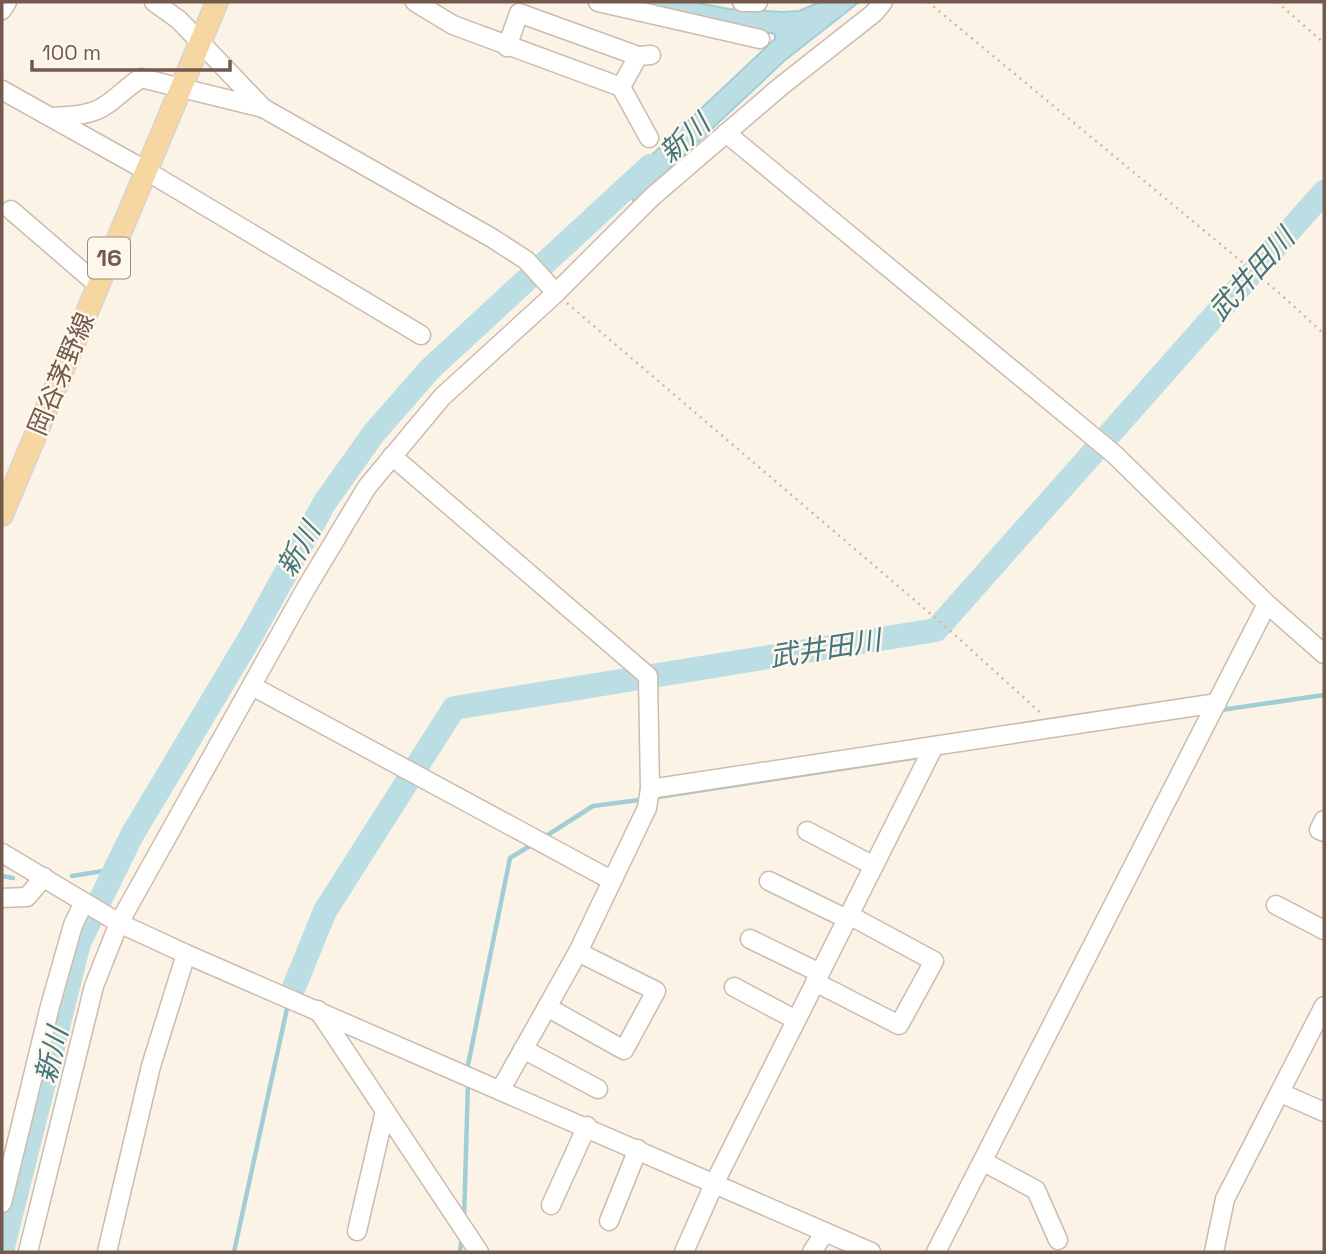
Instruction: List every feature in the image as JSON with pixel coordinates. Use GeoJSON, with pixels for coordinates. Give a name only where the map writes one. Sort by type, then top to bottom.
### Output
{"type":"FeatureCollection","features":[{"type":"Feature","properties":{"kind":"main road","name":"岡谷茅野線"},"geometry":{"type":"LineString","coordinates":[[2,515],[217,2]]}},
{"type":"Feature","properties":{"kind":"street"},"geometry":{"type":"LineString","coordinates":[[2,10],[7,2]]}},
{"type":"Feature","properties":{"kind":"street"},"geometry":{"type":"LineString","coordinates":[[154,2],[179,20],[263,108]]}},
{"type":"Feature","properties":{"kind":"street"},"geometry":{"type":"LineString","coordinates":[[415,2],[453,25],[621,87],[649,138]]}},
{"type":"Feature","properties":{"kind":"street"},"geometry":{"type":"LineString","coordinates":[[598,2],[760,39]]}},
{"type":"Feature","properties":{"kind":"street"},"geometry":{"type":"LineString","coordinates":[[28,1252],[94,986],[119,923],[367,487],[442,397],[551,286],[726,133],[883,2]]}},
{"type":"Feature","properties":{"kind":"street"},"geometry":{"type":"LineString","coordinates":[[507,47],[519,13],[644,55],[621,87]]}},
{"type":"Feature","properties":{"kind":"street"},"geometry":{"type":"LineString","coordinates":[[50,117],[76,116],[105,106],[119,91],[141,78],[263,108],[492,238],[528,262],[551,286]]}},
{"type":"Feature","properties":{"kind":"street"},"geometry":{"type":"LineString","coordinates":[[2,90],[145,170],[421,335]]}},
{"type":"Feature","properties":{"kind":"street"},"geometry":{"type":"LineString","coordinates":[[726,133],[1108,449],[1266,604],[1324,654]]}},
{"type":"Feature","properties":{"kind":"street"},"geometry":{"type":"LineString","coordinates":[[11,210],[98,285]]}},
{"type":"Feature","properties":{"kind":"street"},"geometry":{"type":"LineString","coordinates":[[392,456],[649,681],[646,697],[650,789],[647,807],[578,952],[501,1089]]}},
{"type":"Feature","properties":{"kind":"street"},"geometry":{"type":"LineString","coordinates":[[936,1252],[1266,604]]}},
{"type":"Feature","properties":{"kind":"street"},"geometry":{"type":"LineString","coordinates":[[252,686],[611,880]]}},
{"type":"Feature","properties":{"kind":"street"},"geometry":{"type":"LineString","coordinates":[[650,789],[1217,703]]}},
{"type":"Feature","properties":{"kind":"street"},"geometry":{"type":"LineString","coordinates":[[684,1252],[715,1182],[934,746]]}},
{"type":"Feature","properties":{"kind":"street"},"geometry":{"type":"LineString","coordinates":[[1324,820],[1319,830],[1324,832]]}},
{"type":"Feature","properties":{"kind":"street"},"geometry":{"type":"LineString","coordinates":[[807,831],[874,866]]}},
{"type":"Feature","properties":{"kind":"street"},"geometry":{"type":"LineString","coordinates":[[2,853],[119,923],[186,954],[587,1126],[871,1252]]}},
{"type":"Feature","properties":{"kind":"street"},"geometry":{"type":"LineString","coordinates":[[2,898],[27,897],[44,877]]}},
{"type":"Feature","properties":{"kind":"street"},"geometry":{"type":"LineString","coordinates":[[750,939],[899,1025],[934,961],[769,881]]}},
{"type":"Feature","properties":{"kind":"street"},"geometry":{"type":"LineString","coordinates":[[1276,905],[1324,930]]}},
{"type":"Feature","properties":{"kind":"street"},"geometry":{"type":"LineString","coordinates":[[2,1203],[73,925],[91,907]]}},
{"type":"Feature","properties":{"kind":"street"},"geometry":{"type":"LineString","coordinates":[[547,1007],[624,1050],[656,991],[578,952]]}},
{"type":"Feature","properties":{"kind":"street"},"geometry":{"type":"LineString","coordinates":[[107,1252],[151,1066],[186,954]]}},
{"type":"Feature","properties":{"kind":"street"},"geometry":{"type":"LineString","coordinates":[[734,987],[796,1020]]}},
{"type":"Feature","properties":{"kind":"street"},"geometry":{"type":"LineString","coordinates":[[1213,1252],[1225,1199],[1281,1093],[1318,1035],[1324,1006]]}},
{"type":"Feature","properties":{"kind":"street"},"geometry":{"type":"LineString","coordinates":[[318,1010],[479,1252]]}},
{"type":"Feature","properties":{"kind":"street"},"geometry":{"type":"LineString","coordinates":[[523,1049],[598,1089]]}},
{"type":"Feature","properties":{"kind":"street"},"geometry":{"type":"LineString","coordinates":[[1281,1093],[1324,1112]]}},
{"type":"Feature","properties":{"kind":"street"},"geometry":{"type":"LineString","coordinates":[[357,1231],[385,1111]]}},
{"type":"Feature","properties":{"kind":"street"},"geometry":{"type":"LineString","coordinates":[[551,1205],[587,1126]]}},
{"type":"Feature","properties":{"kind":"street"},"geometry":{"type":"LineString","coordinates":[[609,1221],[638,1149]]}},
{"type":"Feature","properties":{"kind":"street"},"geometry":{"type":"LineString","coordinates":[[984,1162],[1035,1190],[1058,1240]]}},
{"type":"Feature","properties":{"kind":"street"},"geometry":{"type":"LineString","coordinates":[[812,1252],[825,1232]]}},
{"type":"Feature","properties":{"kind":"path"},"geometry":{"type":"LineString","coordinates":[[928,2],[1277,291],[1324,334]]}},
{"type":"Feature","properties":{"kind":"path"},"geometry":{"type":"LineString","coordinates":[[1277,2],[1324,44]]}},
{"type":"Feature","properties":{"kind":"path"},"geometry":{"type":"LineString","coordinates":[[551,286],[937,619],[1056,727]]}},
{"type":"Feature","properties":{"kind":"water"},"geometry":{"type":"Polygon","coordinates":[[[627,2],[693,2],[729,9],[783,12],[799,11],[820,2],[859,2],[784,61],[634,202],[622,183],[775,39],[775,34],[627,2]]]}},
{"type":"Feature","properties":{"kind":"waterway","name":"新川"},"geometry":{"type":"LineString","coordinates":[[2,1251],[79,943],[132,835],[251,636],[325,502],[374,433],[430,369],[650,166]]}},
{"type":"Feature","properties":{"kind":"waterway","name":"武井田川"},"geometry":{"type":"LineString","coordinates":[[294,987],[325,911],[454,708],[936,630],[1324,192]]}},
{"type":"Feature","properties":{"kind":"waterway"},"geometry":{"type":"LineString","coordinates":[[1221,710],[1324,695]]}},
{"type":"Feature","properties":{"kind":"waterway"},"geometry":{"type":"LineString","coordinates":[[658,797],[919,757]]}},
{"type":"Feature","properties":{"kind":"waterway"},"geometry":{"type":"LineString","coordinates":[[543,838],[593,806],[639,800]]}},
{"type":"Feature","properties":{"kind":"waterway"},"geometry":{"type":"LineString","coordinates":[[467,1070],[510,858],[533,844]]}},
{"type":"Feature","properties":{"kind":"waterway"},"geometry":{"type":"LineString","coordinates":[[72,876],[115,869]]}},
{"type":"Feature","properties":{"kind":"waterway"},"geometry":{"type":"LineString","coordinates":[[2,876],[13,878]]}},
{"type":"Feature","properties":{"kind":"waterway"},"geometry":{"type":"LineString","coordinates":[[234,1252],[288,1004]]}},
{"type":"Feature","properties":{"kind":"waterway"},"geometry":{"type":"LineString","coordinates":[[464,1220],[468,1082]]}},
{"type":"Feature","properties":{"kind":"waterway"},"geometry":{"type":"LineString","coordinates":[[460,1252],[462,1236]]}}]}
